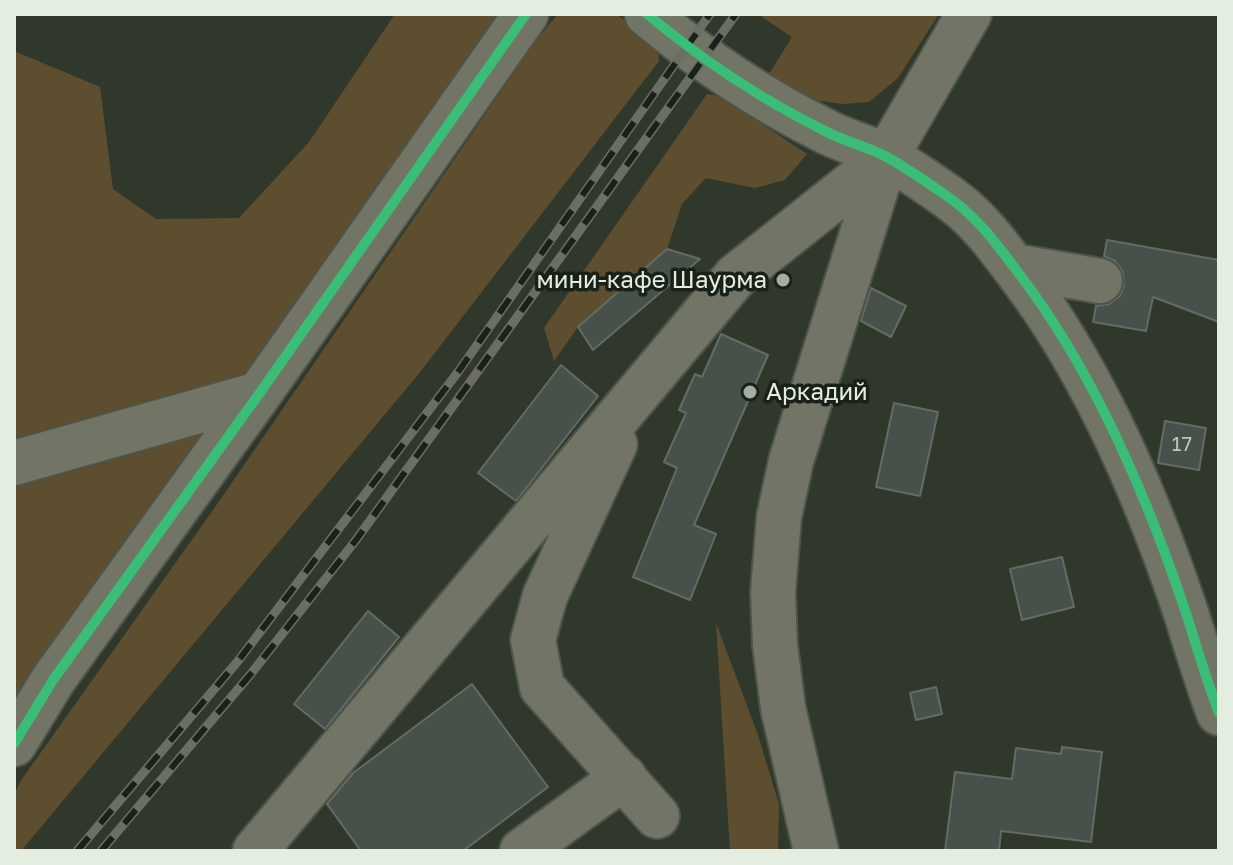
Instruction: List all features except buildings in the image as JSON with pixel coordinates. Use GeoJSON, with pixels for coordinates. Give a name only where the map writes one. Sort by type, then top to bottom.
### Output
{"type":"FeatureCollection","features":[{"type":"Feature","properties":{"kind":"street"},"geometry":{"type":"LineString","coordinates":[[14,744],[53,680],[526,14]]}},
{"type":"Feature","properties":{"kind":"street"},"geometry":{"type":"LineString","coordinates":[[647,14],[688,48],[786,111],[886,157],[953,201],[981,226],[1043,305],[1074,352],[1122,453],[1185,610],[1207,656],[1219,713]]}},
{"type":"Feature","properties":{"kind":"street"},"geometry":{"type":"LineString","coordinates":[[816,851],[783,708],[775,645],[773,592],[779,517],[791,461],[886,157],[969,14]]}},
{"type":"Feature","properties":{"kind":"street"},"geometry":{"type":"LineString","coordinates":[[255,851],[736,276],[886,157]]}},
{"type":"Feature","properties":{"kind":"street"},"geometry":{"type":"LineString","coordinates":[[1013,266],[1100,281]]}},
{"type":"Feature","properties":{"kind":"street"},"geometry":{"type":"LineString","coordinates":[[640,390],[545,596],[533,640],[542,687],[657,816]]}},
{"type":"Feature","properties":{"kind":"street"},"geometry":{"type":"LineString","coordinates":[[14,463],[259,394]]}},
{"type":"Feature","properties":{"kind":"street"},"geometry":{"type":"LineString","coordinates":[[522,851],[624,777]]}},
{"type":"Feature","properties":{"kind":"shaded area"},"geometry":{"type":"Polygon","coordinates":[[[395,14],[504,14],[195,453],[14,701],[14,51],[100,87],[113,189],[156,219],[239,218],[309,142],[395,14]]]}},
{"type":"Feature","properties":{"kind":"shaded area"},"geometry":{"type":"Polygon","coordinates":[[[558,14],[616,14],[658,45],[659,61],[421,371],[21,851],[14,851],[14,795],[22,779],[218,503],[537,39],[558,14]]]}},
{"type":"Feature","properties":{"kind":"shaded area"},"geometry":{"type":"Polygon","coordinates":[[[764,14],[939,14],[898,78],[869,102],[843,104],[814,100],[769,74],[792,37],[762,17],[764,14]]]}},
{"type":"Feature","properties":{"kind":"shaded area"},"geometry":{"type":"Polygon","coordinates":[[[707,94],[720,96],[807,154],[785,180],[755,188],[706,178],[682,204],[667,249],[578,327],[554,361],[544,328],[707,94]]]}},
{"type":"Feature","properties":{"kind":"shaded area"},"geometry":{"type":"Polygon","coordinates":[[[716,623],[758,735],[779,804],[778,851],[730,851],[716,623]]]}},
{"type":"Feature","properties":{"kind":"railway"},"geometry":{"type":"LineString","coordinates":[[77,851],[238,661],[458,372],[710,14]]}},
{"type":"Feature","properties":{"kind":"railway"},"geometry":{"type":"LineString","coordinates":[[101,851],[250,675],[356,540],[736,14]]}},
{"type":"Feature","properties":{"kind":"cycle path"},"geometry":{"type":"LineString","coordinates":[[14,744],[53,680],[526,14]]}},
{"type":"Feature","properties":{"kind":"cycle path"},"geometry":{"type":"LineString","coordinates":[[647,14],[754,92],[831,134],[885,156],[918,176],[980,224],[1047,312],[1116,435],[1170,566],[1219,713]]}},
{"type":"Feature","properties":{"kind":"place","name":"мини-кафе Шаурма"},"geometry":{"type":"Point","coordinates":[783,280]}},
{"type":"Feature","properties":{"kind":"place","name":"Аркадий"},"geometry":{"type":"Point","coordinates":[750,392]}}]}
